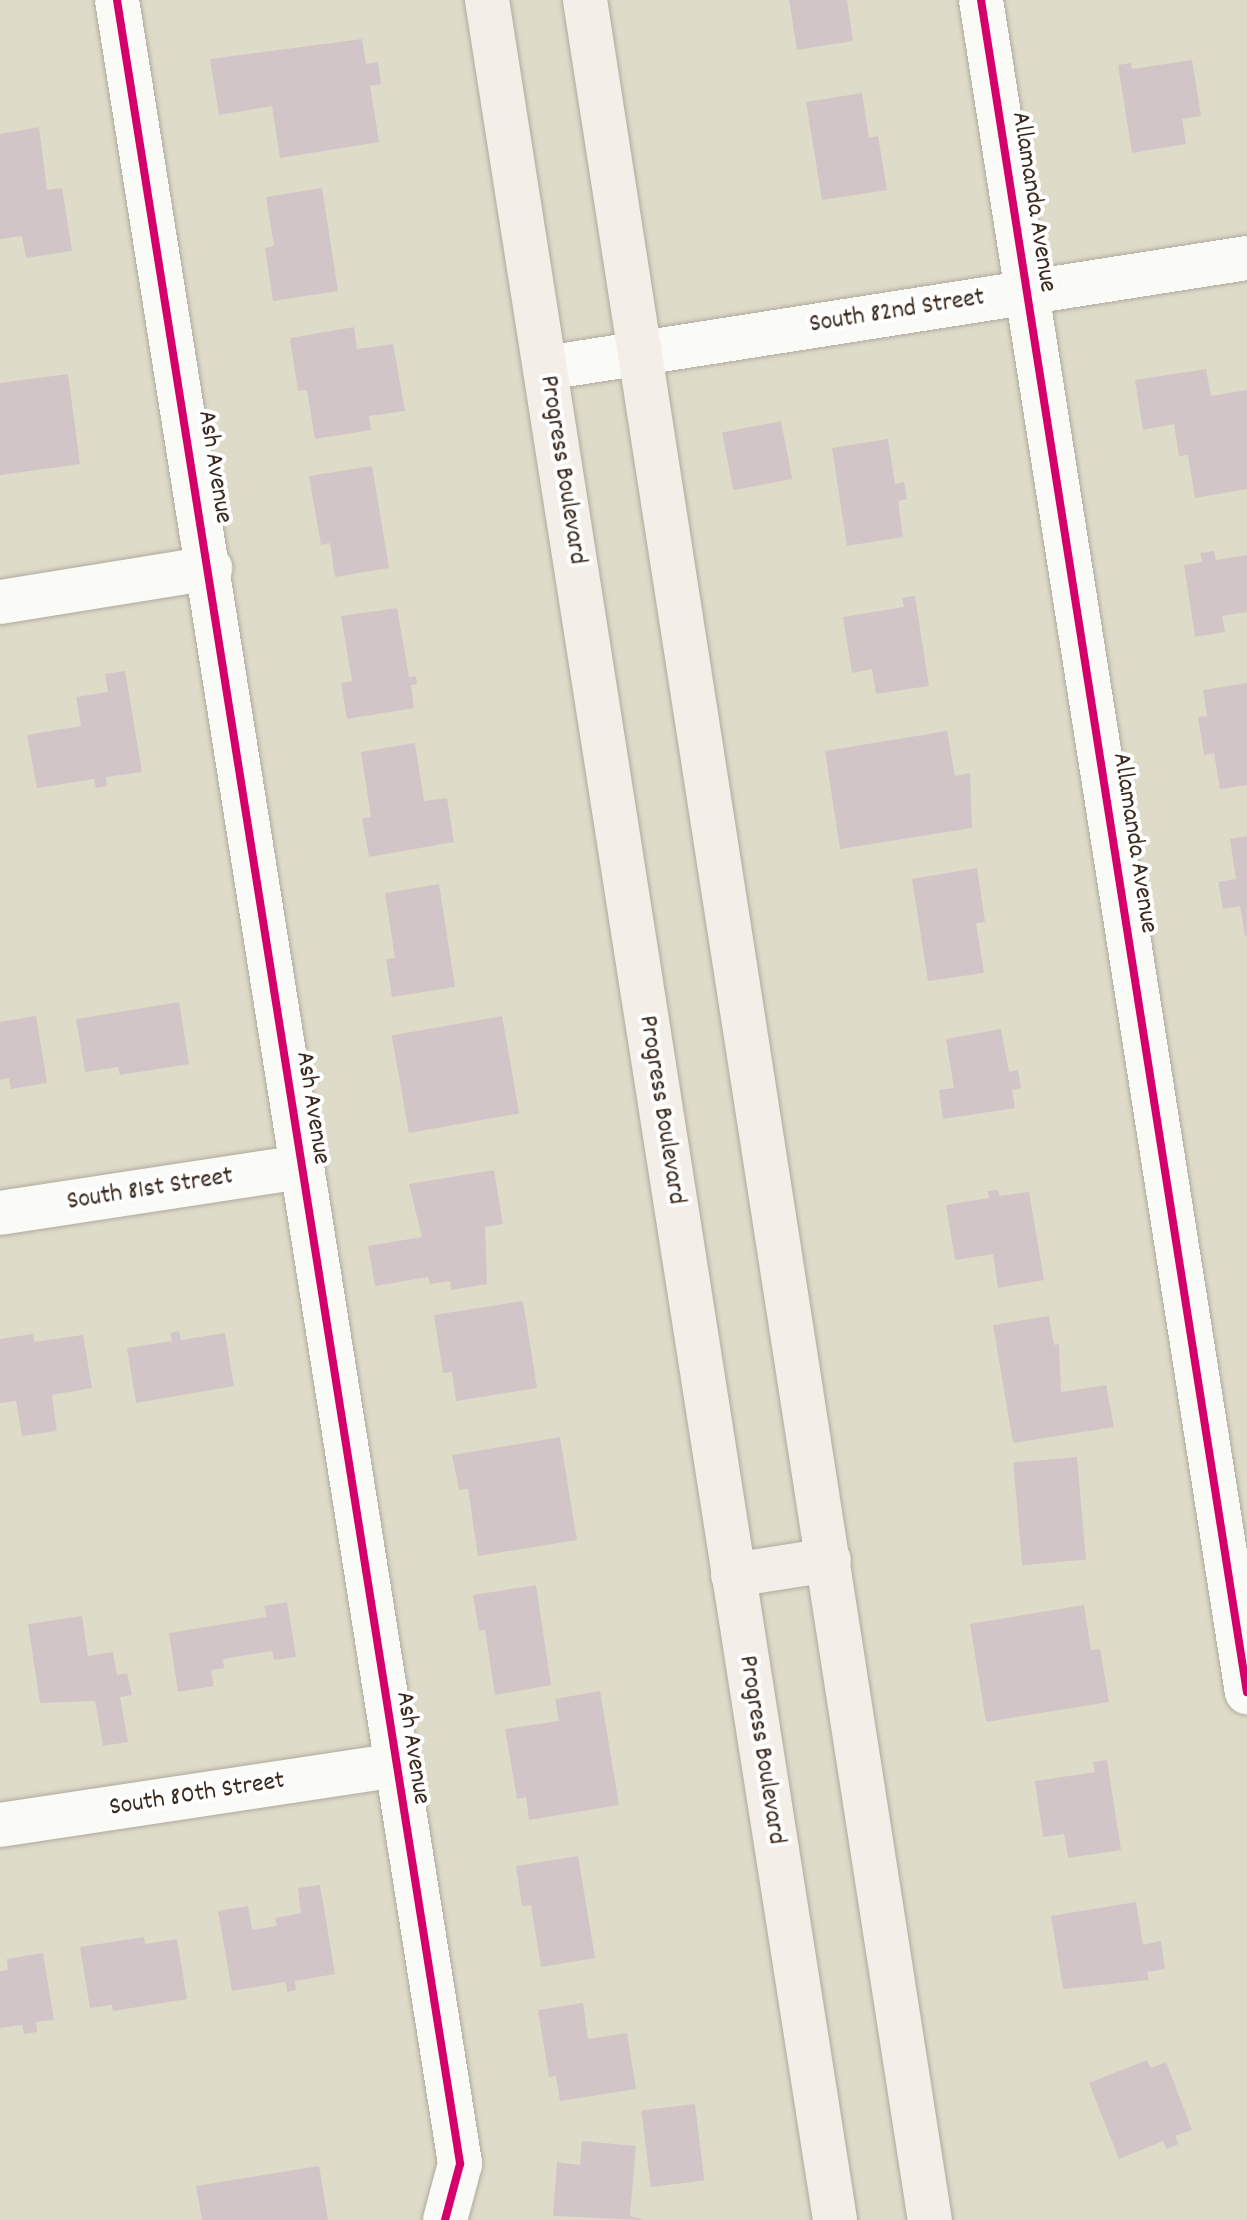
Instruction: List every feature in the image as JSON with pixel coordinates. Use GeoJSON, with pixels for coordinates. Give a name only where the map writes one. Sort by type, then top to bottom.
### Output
{"type":"FeatureCollection","features":[{"type":"Feature","properties":{"kind":"main road","name":"Progress Boulevard"},"geometry":{"type":"LineString","coordinates":[[487,0],[835,2220]]}},
{"type":"Feature","properties":{"kind":"main road"},"geometry":{"type":"LineString","coordinates":[[585,0],[930,2220]]}},
{"type":"Feature","properties":{"kind":"main road"},"geometry":{"type":"LineString","coordinates":[[733,1575],[829,1560]]}},
{"type":"Feature","properties":{"kind":"street","name":"Ash Avenue"},"geometry":{"type":"LineString","coordinates":[[117,0],[210,568],[301,1167],[460,2164],[445,2220]]}},
{"type":"Feature","properties":{"kind":"street","name":"Allamanda Avenue"},"geometry":{"type":"LineString","coordinates":[[981,0],[1247,1692]]}},
{"type":"Feature","properties":{"kind":"street","name":"South 82nd Street"},"geometry":{"type":"LineString","coordinates":[[546,368],[1247,258]]}},
{"type":"Feature","properties":{"kind":"street"},"geometry":{"type":"LineString","coordinates":[[0,602],[210,568]]}},
{"type":"Feature","properties":{"kind":"street","name":"South 81st Street"},"geometry":{"type":"LineString","coordinates":[[0,1213],[301,1167]]}},
{"type":"Feature","properties":{"kind":"street","name":"South 80th Street"},"geometry":{"type":"LineString","coordinates":[[0,1825],[395,1765]]}},
{"type":"Feature","properties":{"kind":"building"},"geometry":{"type":"Polygon","coordinates":[[[789,0],[847,0],[853,41],[797,50],[789,0]]]}},
{"type":"Feature","properties":{"kind":"building"},"geometry":{"type":"Polygon","coordinates":[[[362,39],[366,64],[378,62],[381,84],[370,86],[379,142],[280,158],[272,106],[219,115],[210,59],[362,39]]]}},
{"type":"Feature","properties":{"kind":"building"},"geometry":{"type":"Polygon","coordinates":[[[1192,60],[1201,116],[1182,119],[1186,144],[1132,153],[1118,65],[1131,63],[1132,69],[1192,60]]]}},
{"type":"Feature","properties":{"kind":"building"},"geometry":{"type":"Polygon","coordinates":[[[862,93],[869,138],[878,136],[887,190],[822,200],[806,102],[862,93]]]}},
{"type":"Feature","properties":{"kind":"building"},"geometry":{"type":"Polygon","coordinates":[[[39,127],[47,190],[62,188],[72,251],[26,258],[22,236],[0,239],[0,134],[39,127]]]}},
{"type":"Feature","properties":{"kind":"building"},"geometry":{"type":"Polygon","coordinates":[[[322,188],[338,291],[273,301],[265,248],[274,246],[266,197],[322,188]]]}},
{"type":"Feature","properties":{"kind":"building"},"geometry":{"type":"Polygon","coordinates":[[[354,327],[357,349],[393,344],[405,411],[369,416],[371,430],[315,439],[307,390],[298,391],[290,338],[354,327]]]}},
{"type":"Feature","properties":{"kind":"building"},"geometry":{"type":"Polygon","coordinates":[[[1206,369],[1211,396],[1247,390],[1247,489],[1195,498],[1188,455],[1179,456],[1174,424],[1143,430],[1135,380],[1206,369]]]}},
{"type":"Feature","properties":{"kind":"building"},"geometry":{"type":"Polygon","coordinates":[[[68,374],[80,464],[0,475],[0,383],[68,374]]]}},
{"type":"Feature","properties":{"kind":"building"},"geometry":{"type":"Polygon","coordinates":[[[781,421],[792,479],[733,490],[722,432],[781,421]]]}},
{"type":"Feature","properties":{"kind":"building"},"geometry":{"type":"Polygon","coordinates":[[[888,439],[895,484],[904,482],[907,499],[898,501],[903,537],[847,546],[832,448],[888,439]]]}},
{"type":"Feature","properties":{"kind":"building"},"geometry":{"type":"Polygon","coordinates":[[[372,466],[389,568],[335,577],[330,543],[321,545],[309,476],[372,466]]]}},
{"type":"Feature","properties":{"kind":"building"},"geometry":{"type":"Polygon","coordinates":[[[1214,551],[1216,560],[1247,555],[1247,612],[1222,616],[1225,632],[1195,637],[1184,565],[1202,562],[1200,553],[1214,551]]]}},
{"type":"Feature","properties":{"kind":"building"},"geometry":{"type":"Polygon","coordinates":[[[915,596],[929,686],[876,694],[872,669],[852,673],[843,617],[904,607],[902,598],[915,596]]]}},
{"type":"Feature","properties":{"kind":"building"},"geometry":{"type":"Polygon","coordinates":[[[397,608],[409,677],[416,676],[417,684],[411,685],[414,708],[347,719],[341,683],[352,681],[341,616],[397,608]]]}},
{"type":"Feature","properties":{"kind":"building"},"geometry":{"type":"Polygon","coordinates":[[[125,671],[142,772],[106,777],[107,786],[96,788],[94,779],[37,788],[27,735],[81,726],[76,697],[108,692],[105,674],[125,671]]]}},
{"type":"Feature","properties":{"kind":"building"},"geometry":{"type":"Polygon","coordinates":[[[1247,683],[1247,785],[1220,789],[1214,753],[1204,755],[1198,717],[1207,716],[1203,690],[1247,683]]]}},
{"type":"Feature","properties":{"kind":"building"},"geometry":{"type":"Polygon","coordinates":[[[947,731],[955,776],[970,773],[972,828],[840,849],[825,751],[947,731]]]}},
{"type":"Feature","properties":{"kind":"building"},"geometry":{"type":"Polygon","coordinates":[[[415,743],[424,801],[447,798],[454,842],[369,857],[362,818],[371,817],[361,752],[415,743]]]}},
{"type":"Feature","properties":{"kind":"building"},"geometry":{"type":"Polygon","coordinates":[[[1247,836],[1245,936],[1240,906],[1223,909],[1218,882],[1236,879],[1230,839],[1247,836]]]}},
{"type":"Feature","properties":{"kind":"building"},"geometry":{"type":"Polygon","coordinates":[[[977,868],[985,922],[976,923],[984,973],[928,981],[912,879],[977,868]]]}},
{"type":"Feature","properties":{"kind":"building"},"geometry":{"type":"Polygon","coordinates":[[[439,884],[455,987],[392,997],[386,959],[395,958],[385,893],[439,884]]]}},
{"type":"Feature","properties":{"kind":"building"},"geometry":{"type":"Polygon","coordinates":[[[179,1002],[189,1064],[120,1075],[118,1067],[85,1072],[76,1019],[179,1002]]]}},
{"type":"Feature","properties":{"kind":"building"},"geometry":{"type":"Polygon","coordinates":[[[36,1016],[47,1083],[11,1089],[9,1078],[0,1080],[0,1022],[36,1016]]]}},
{"type":"Feature","properties":{"kind":"building"},"geometry":{"type":"Polygon","coordinates":[[[502,1016],[519,1113],[409,1133],[392,1035],[502,1016]]]}},
{"type":"Feature","properties":{"kind":"building"},"geometry":{"type":"Polygon","coordinates":[[[1001,1029],[1009,1072],[1018,1070],[1021,1088],[1012,1090],[1015,1108],[943,1119],[939,1090],[954,1088],[946,1039],[1001,1029]]]}},
{"type":"Feature","properties":{"kind":"building"},"geometry":{"type":"Polygon","coordinates":[[[494,1170],[503,1224],[485,1227],[487,1284],[451,1290],[450,1281],[430,1284],[428,1277],[375,1286],[368,1246],[422,1237],[409,1184],[494,1170]]]}},
{"type":"Feature","properties":{"kind":"building"},"geometry":{"type":"Polygon","coordinates":[[[998,1190],[1000,1196],[1029,1192],[1044,1280],[998,1288],[993,1254],[955,1260],[946,1205],[989,1198],[988,1191],[998,1190]]]}},
{"type":"Feature","properties":{"kind":"building"},"geometry":{"type":"Polygon","coordinates":[[[523,1301],[537,1388],[456,1401],[452,1372],[443,1373],[434,1315],[523,1301]]]}},
{"type":"Feature","properties":{"kind":"building"},"geometry":{"type":"Polygon","coordinates":[[[1049,1316],[1054,1345],[1059,1344],[1061,1392],[1106,1385],[1114,1427],[1013,1443],[993,1325],[1049,1316]]]}},
{"type":"Feature","properties":{"kind":"building"},"geometry":{"type":"Polygon","coordinates":[[[179,1331],[181,1340],[225,1333],[234,1386],[136,1403],[127,1348],[172,1341],[170,1333],[179,1331]]]}},
{"type":"Feature","properties":{"kind":"building"},"geometry":{"type":"Polygon","coordinates":[[[33,1334],[34,1342],[83,1335],[92,1388],[52,1395],[57,1431],[22,1436],[16,1401],[0,1403],[0,1339],[33,1334]]]}},
{"type":"Feature","properties":{"kind":"building"},"geometry":{"type":"Polygon","coordinates":[[[560,1437],[577,1540],[478,1556],[468,1489],[459,1490],[452,1455],[560,1437]]]}},
{"type":"Feature","properties":{"kind":"building"},"geometry":{"type":"Polygon","coordinates":[[[1077,1457],[1086,1560],[1022,1565],[1013,1463],[1077,1457]]]}},
{"type":"Feature","properties":{"kind":"building"},"geometry":{"type":"Polygon","coordinates":[[[536,1585],[551,1685],[495,1695],[485,1630],[479,1631],[473,1595],[536,1585]]]}},
{"type":"Feature","properties":{"kind":"building"},"geometry":{"type":"Polygon","coordinates":[[[287,1602],[296,1657],[274,1660],[272,1651],[223,1659],[224,1668],[211,1670],[214,1686],[178,1692],[169,1633],[267,1617],[264,1606],[287,1602]]]}},
{"type":"Feature","properties":{"kind":"building"},"geometry":{"type":"Polygon","coordinates":[[[1084,1605],[1091,1650],[1100,1649],[1109,1702],[986,1722],[970,1624],[1084,1605]]]}},
{"type":"Feature","properties":{"kind":"building"},"geometry":{"type":"Polygon","coordinates":[[[82,1616],[88,1656],[113,1652],[117,1675],[127,1673],[132,1695],[120,1697],[128,1742],[103,1746],[95,1701],[40,1703],[28,1624],[82,1616]]]}},
{"type":"Feature","properties":{"kind":"building"},"geometry":{"type":"Polygon","coordinates":[[[600,1691],[619,1805],[529,1820],[526,1797],[517,1799],[505,1729],[559,1721],[555,1699],[600,1691]]]}},
{"type":"Feature","properties":{"kind":"building"},"geometry":{"type":"Polygon","coordinates":[[[1107,1760],[1121,1850],[1068,1858],[1064,1834],[1043,1837],[1035,1781],[1095,1772],[1093,1762],[1107,1760]]]}},
{"type":"Feature","properties":{"kind":"building"},"geometry":{"type":"Polygon","coordinates":[[[578,1856],[595,1958],[541,1967],[531,1905],[522,1906],[516,1866],[578,1856]]]}},
{"type":"Feature","properties":{"kind":"building"},"geometry":{"type":"Polygon","coordinates":[[[320,1885],[335,1974],[295,1981],[296,1990],[287,1992],[286,1982],[232,1991],[218,1911],[248,1906],[252,1930],[277,1926],[275,1918],[301,1913],[298,1888],[320,1885]]]}},
{"type":"Feature","properties":{"kind":"building"},"geometry":{"type":"Polygon","coordinates":[[[1136,1902],[1143,1945],[1161,1941],[1165,1969],[1147,1972],[1149,1980],[1063,1989],[1051,1916],[1136,1902]]]}},
{"type":"Feature","properties":{"kind":"building"},"geometry":{"type":"Polygon","coordinates":[[[144,1937],[145,1944],[177,1939],[187,1999],[113,2011],[112,2005],[90,2008],[80,1947],[144,1937]]]}},
{"type":"Feature","properties":{"kind":"building"},"geometry":{"type":"Polygon","coordinates":[[[43,1953],[54,2020],[36,2022],[37,2032],[24,2034],[22,2025],[0,2028],[0,1971],[8,1970],[7,1959],[43,1953]]]}},
{"type":"Feature","properties":{"kind":"building"},"geometry":{"type":"Polygon","coordinates":[[[583,2003],[588,2039],[627,2033],[636,2089],[560,2101],[556,2076],[549,2077],[538,2010],[583,2003]]]}},
{"type":"Feature","properties":{"kind":"building"},"geometry":{"type":"Polygon","coordinates":[[[1147,2060],[1151,2068],[1166,2062],[1192,2130],[1175,2136],[1179,2144],[1166,2149],[1163,2141],[1119,2159],[1089,2083],[1147,2060]]]}},
{"type":"Feature","properties":{"kind":"building"},"geometry":{"type":"Polygon","coordinates":[[[695,2104],[704,2180],[651,2187],[641,2111],[695,2104]]]}},
{"type":"Feature","properties":{"kind":"building"},"geometry":{"type":"Polygon","coordinates":[[[582,2141],[636,2146],[630,2216],[645,2220],[553,2216],[557,2162],[580,2165],[582,2141]]]}},
{"type":"Feature","properties":{"kind":"building"},"geometry":{"type":"Polygon","coordinates":[[[319,2166],[328,2220],[202,2220],[196,2186],[319,2166]]]}},
{"type":"Feature","properties":{"kind":"cycle path"},"geometry":{"type":"LineString","coordinates":[[117,0],[460,2164],[445,2220]]}},
{"type":"Feature","properties":{"kind":"cycle path"},"geometry":{"type":"LineString","coordinates":[[981,0],[1247,1692]]}}]}
